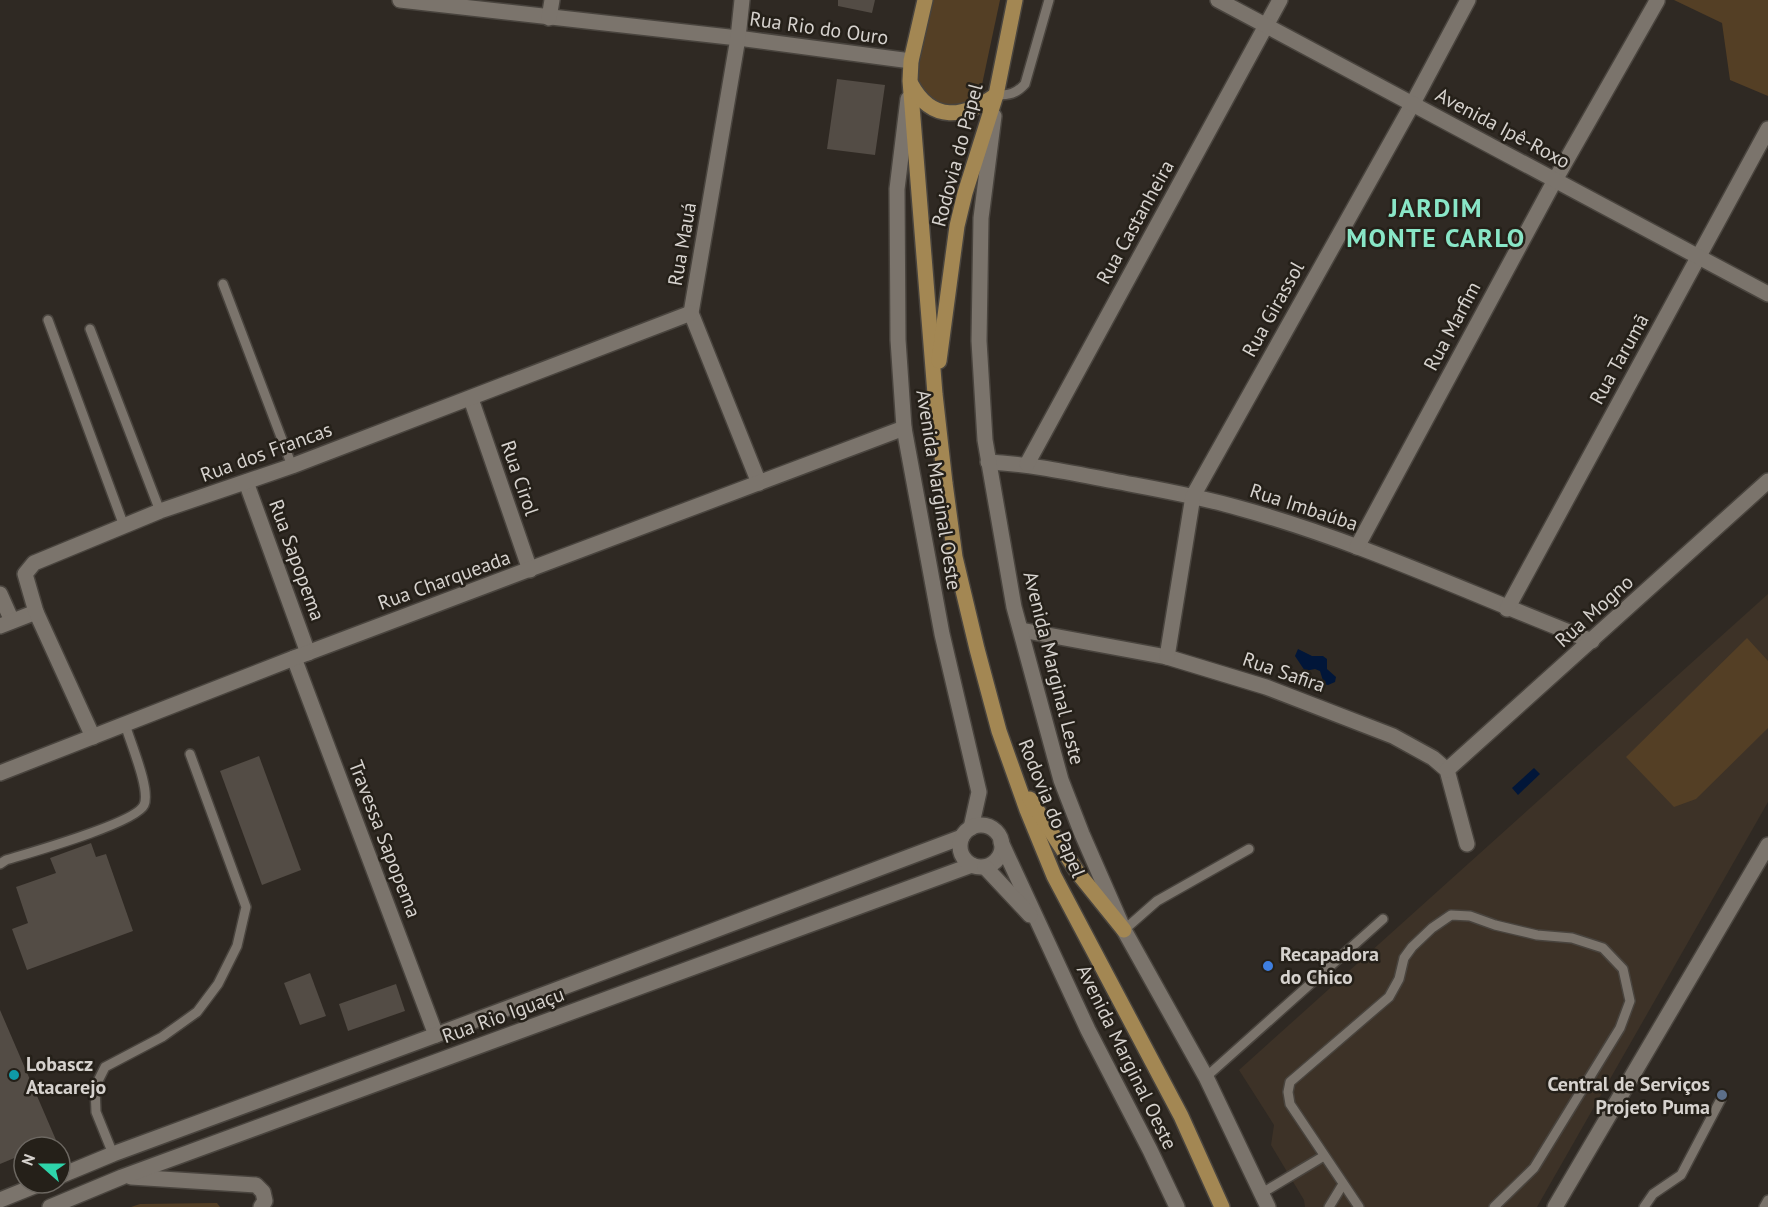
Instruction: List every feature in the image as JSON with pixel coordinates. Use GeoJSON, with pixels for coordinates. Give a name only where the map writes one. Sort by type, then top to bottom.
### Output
{"type":"FeatureCollection","features":[{"type":"Feature","properties":{"kind":"main road","name":"Rodovia do Papel"},"geometry":{"type":"LineString","coordinates":[[925,0],[911,61],[910,81],[934,394],[955,557],[977,649],[999,731],[1054,876],[1181,1116],[1222,1207]]}},
{"type":"Feature","properties":{"kind":"main road","name":"Rodovia do Papel"},"geometry":{"type":"LineString","coordinates":[[934,394],[957,226],[996,95],[1015,0]]}},
{"type":"Feature","properties":{"kind":"main road"},"geometry":{"type":"LineString","coordinates":[[910,81],[920,100],[939,111],[968,112],[996,95]]}},
{"type":"Feature","properties":{"kind":"main road"},"geometry":{"type":"LineString","coordinates":[[1016,778],[1078,873],[1124,930]]}},
{"type":"Feature","properties":{"kind":"street","name":"Rua Rio do Ouro"},"geometry":{"type":"LineString","coordinates":[[400,0],[738,38],[911,61]]}},
{"type":"Feature","properties":{"kind":"street"},"geometry":{"type":"LineString","coordinates":[[549,18],[552,0]]}},
{"type":"Feature","properties":{"kind":"street","name":"Rua Mauá"},"geometry":{"type":"LineString","coordinates":[[742,0],[738,38],[691,312],[759,483]]}},
{"type":"Feature","properties":{"kind":"street","name":"Avenida Ipê-Roxo"},"geometry":{"type":"LineString","coordinates":[[1218,0],[1768,294]]}},
{"type":"Feature","properties":{"kind":"street","name":"Rua Castanheira"},"geometry":{"type":"LineString","coordinates":[[1027,464],[1280,0]]}},
{"type":"Feature","properties":{"kind":"street","name":"Rua Girassol"},"geometry":{"type":"LineString","coordinates":[[1167,657],[1193,496],[1413,103],[1468,0]]}},
{"type":"Feature","properties":{"kind":"street","name":"Rua Marfim"},"geometry":{"type":"LineString","coordinates":[[1357,546],[1555,180],[1657,1]]}},
{"type":"Feature","properties":{"kind":"street","name":"Avenida Marginal Oeste"},"geometry":{"type":"LineString","coordinates":[[910,81],[897,189],[898,340],[904,428],[942,634],[979,792],[960,850],[962,856],[978,866],[1040,926]]}},
{"type":"Feature","properties":{"kind":"street","name":"Avenida Marginal Leste"},"geometry":{"type":"LineString","coordinates":[[996,95],[981,229],[979,341],[988,462],[1014,607],[1061,780],[1082,834],[1124,930],[1206,1077],[1265,1200]]}},
{"type":"Feature","properties":{"kind":"street","name":"Rua Tarumã"},"geometry":{"type":"LineString","coordinates":[[1507,609],[1768,129]]}},
{"type":"Feature","properties":{"kind":"street","name":"Rua dos Francas"},"geometry":{"type":"LineString","coordinates":[[93,737],[36,612],[25,574],[34,563],[160,512],[292,466],[471,399],[691,312]]}},
{"type":"Feature","properties":{"kind":"street","name":"Rua Cirol"},"geometry":{"type":"LineString","coordinates":[[471,399],[530,570]]}},
{"type":"Feature","properties":{"kind":"street","name":"Rua Charqueada"},"geometry":{"type":"LineString","coordinates":[[0,773],[301,655],[904,428]]}},
{"type":"Feature","properties":{"kind":"street","name":"Rua Imbaúba"},"geometry":{"type":"LineString","coordinates":[[988,462],[1027,464],[1193,496],[1241,508],[1357,546],[1507,609],[1592,641]]}},
{"type":"Feature","properties":{"kind":"street","name":"Rua Sapopema"},"geometry":{"type":"LineString","coordinates":[[246,482],[301,655]]}},
{"type":"Feature","properties":{"kind":"street","name":"Rua Mogno"},"geometry":{"type":"LineString","coordinates":[[1447,770],[1767,483]]}},
{"type":"Feature","properties":{"kind":"street"},"geometry":{"type":"LineString","coordinates":[[0,594],[6,623],[36,612]]}},
{"type":"Feature","properties":{"kind":"street","name":"Rua Safira"},"geometry":{"type":"LineString","coordinates":[[1021,630],[1167,657],[1266,687],[1341,714],[1413,746],[1447,770]]}},
{"type":"Feature","properties":{"kind":"street","name":"Travessa Sapopema"},"geometry":{"type":"LineString","coordinates":[[301,655],[436,1035]]}},
{"type":"Feature","properties":{"kind":"street"},"geometry":{"type":"LineString","coordinates":[[1447,770],[1467,844]]}},
{"type":"Feature","properties":{"kind":"street","name":"Avenida Marginal Oeste"},"geometry":{"type":"LineString","coordinates":[[966,832],[977,826],[990,827],[999,836],[1088,1030],[1177,1207]]}},
{"type":"Feature","properties":{"kind":"street","name":"Rua Rio Iguaçu"},"geometry":{"type":"LineString","coordinates":[[72,1171],[436,1035],[966,832]]}},
{"type":"Feature","properties":{"kind":"street"},"geometry":{"type":"LineString","coordinates":[[978,866],[996,861],[1000,855],[1001,842]]}},
{"type":"Feature","properties":{"kind":"street"},"geometry":{"type":"LineString","coordinates":[[1555,1207],[1762,860],[1768,844]]}},
{"type":"Feature","properties":{"kind":"street","name":"Rua Rio Iguaçu"},"geometry":{"type":"LineString","coordinates":[[50,1207],[122,1177],[978,866]]}},
{"type":"Feature","properties":{"kind":"street"},"geometry":{"type":"LineString","coordinates":[[122,1177],[256,1185],[263,1192],[266,1201],[261,1207]]}},
{"type":"Feature","properties":{"kind":"lane"},"geometry":{"type":"LineString","coordinates":[[996,95],[1010,95],[1025,84],[1049,0]]}},
{"type":"Feature","properties":{"kind":"lane"},"geometry":{"type":"LineString","coordinates":[[223,284],[292,466]]}},
{"type":"Feature","properties":{"kind":"lane"},"geometry":{"type":"LineString","coordinates":[[48,320],[124,526]]}},
{"type":"Feature","properties":{"kind":"lane"},"geometry":{"type":"LineString","coordinates":[[90,329],[160,512]]}},
{"type":"Feature","properties":{"kind":"lane"},"geometry":{"type":"LineString","coordinates":[[0,864],[137,814],[144,805],[145,790],[125,724]]}},
{"type":"Feature","properties":{"kind":"lane"},"geometry":{"type":"LineString","coordinates":[[113,1154],[96,1112],[95,1087],[105,1067],[162,1037],[196,1012],[218,984],[237,946],[246,907],[190,754]]}},
{"type":"Feature","properties":{"kind":"lane"},"geometry":{"type":"LineString","coordinates":[[1124,930],[1156,901],[1249,849]]}},
{"type":"Feature","properties":{"kind":"lane"},"geometry":{"type":"LineString","coordinates":[[1359,1207],[1290,1104],[1288,1092],[1290,1082],[1389,997],[1400,978],[1404,958],[1412,947],[1431,928],[1451,915],[1470,916],[1495,925],[1537,935],[1572,938],[1603,948],[1623,969],[1630,1001],[1620,1028],[1534,1168],[1494,1207]]}},
{"type":"Feature","properties":{"kind":"lane"},"geometry":{"type":"LineString","coordinates":[[1206,1077],[1383,919]]}},
{"type":"Feature","properties":{"kind":"lane"},"geometry":{"type":"LineString","coordinates":[[1644,1207],[1653,1194],[1680,1175],[1721,1099]]}},
{"type":"Feature","properties":{"kind":"lane"},"geometry":{"type":"LineString","coordinates":[[1265,1200],[1324,1156]]}},
{"type":"Feature","properties":{"kind":"lane"},"geometry":{"type":"LineString","coordinates":[[1329,1207],[1343,1184]]}},
{"type":"Feature","properties":{"kind":"lane"},"geometry":{"type":"LineString","coordinates":[[1764,1207],[1768,1200]]}},
{"type":"Feature","properties":{"kind":"shaded area"},"geometry":{"type":"Polygon","coordinates":[[[932,0],[1000,0],[980,94],[964,103],[945,107],[913,88],[932,0]]]}},
{"type":"Feature","properties":{"kind":"shaded area"},"geometry":{"type":"Polygon","coordinates":[[[1674,0],[1768,0],[1768,96],[1730,80],[1722,23],[1674,0]]]}},
{"type":"Feature","properties":{"kind":"shaded area"},"geometry":{"type":"Polygon","coordinates":[[[1768,594],[1768,802],[1537,1207],[1305,1207],[1304,1200],[1271,1145],[1274,1125],[1239,1070],[1768,594]]]}},
{"type":"Feature","properties":{"kind":"shaded area"},"geometry":{"type":"Polygon","coordinates":[[[1747,638],[1768,661],[1768,728],[1696,799],[1674,807],[1626,757],[1747,638]]]}},
{"type":"Feature","properties":{"kind":"shaded area"},"geometry":{"type":"Polygon","coordinates":[[[217,1203],[220,1207],[131,1207],[140,1204],[217,1203]]]}},
{"type":"Feature","properties":{"kind":"water"},"geometry":{"type":"Polygon","coordinates":[[[1298,649],[1312,656],[1323,656],[1327,659],[1327,669],[1336,677],[1335,682],[1324,684],[1320,671],[1315,669],[1305,671],[1295,656],[1298,649]]]}},
{"type":"Feature","properties":{"kind":"water"},"geometry":{"type":"Polygon","coordinates":[[[1534,768],[1540,774],[1518,795],[1512,788],[1534,768]]]}},
{"type":"Feature","properties":{"kind":"building"},"geometry":{"type":"Polygon","coordinates":[[[838,0],[875,0],[872,13],[838,6],[838,0]]]}},
{"type":"Feature","properties":{"kind":"building"},"geometry":{"type":"Polygon","coordinates":[[[837,79],[885,85],[875,155],[827,149],[837,79]]]}},
{"type":"Feature","properties":{"kind":"building"},"geometry":{"type":"Polygon","coordinates":[[[259,756],[301,870],[262,885],[220,771],[259,756]]]}},
{"type":"Feature","properties":{"kind":"building"},"geometry":{"type":"Polygon","coordinates":[[[91,843],[96,857],[106,854],[133,931],[27,970],[12,929],[28,923],[16,887],[56,873],[50,858],[91,843]]]}},
{"type":"Feature","properties":{"kind":"building"},"geometry":{"type":"Polygon","coordinates":[[[310,973],[326,1016],[300,1025],[284,983],[310,973]]]}},
{"type":"Feature","properties":{"kind":"building"},"geometry":{"type":"Polygon","coordinates":[[[396,984],[405,1011],[348,1031],[339,1004],[396,984]]]}},
{"type":"Feature","properties":{"kind":"building","name":"Lobascz Atacarejo"},"geometry":{"type":"Polygon","coordinates":[[[0,1010],[54,1135],[12,1135],[12,1159],[0,1164],[0,1010]]]}},
{"type":"Feature","properties":{"kind":"place","name":"Recapadora do Chico"},"geometry":{"type":"Point","coordinates":[1268,966]}},
{"type":"Feature","properties":{"kind":"place","name":"Lobascz Atacarejo"},"geometry":{"type":"Point","coordinates":[14,1075]}},
{"type":"Feature","properties":{"kind":"place","name":"Central de Serviços Projeto Puma"},"geometry":{"type":"Point","coordinates":[1722,1095]}},
{"type":"Feature","properties":{"kind":"district","name":"JARDIM MONTE CARLO"},"geometry":{"type":"Point","coordinates":[1436,223]}}]}
